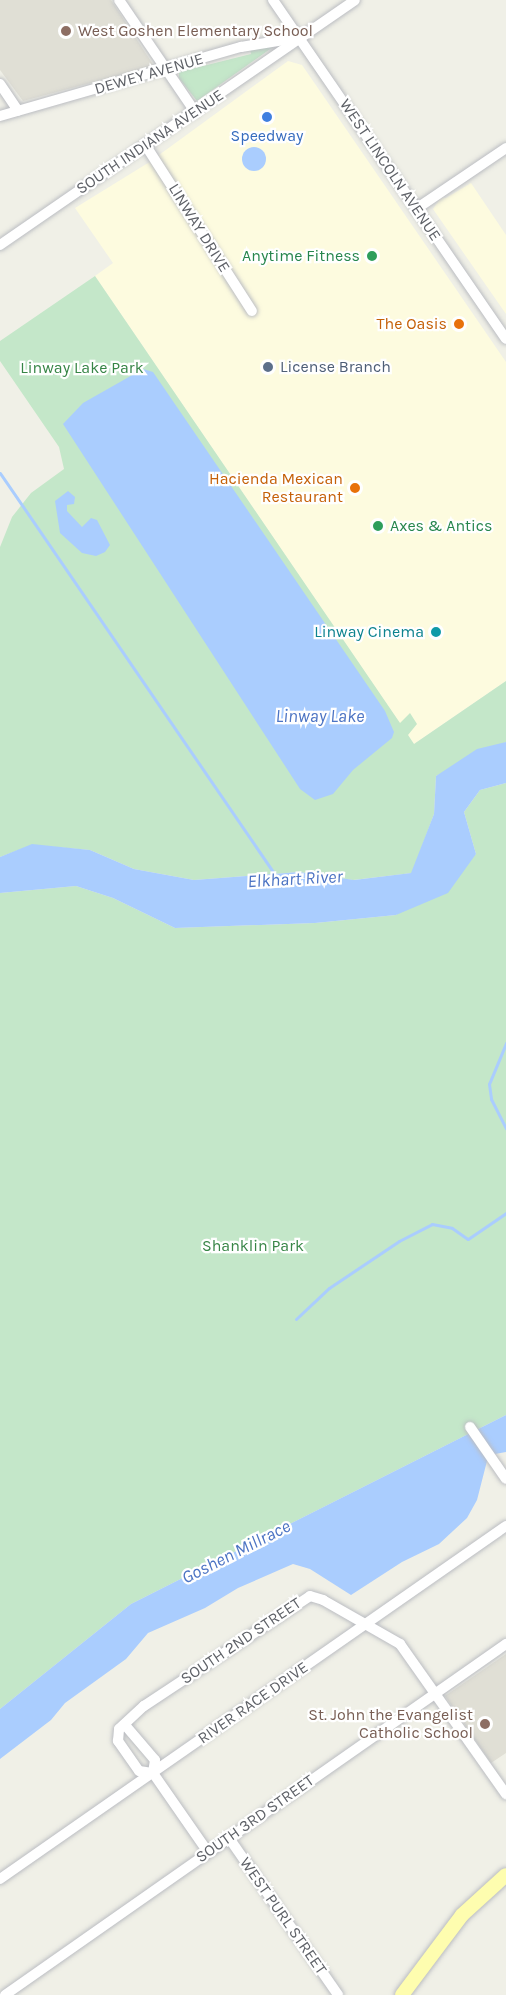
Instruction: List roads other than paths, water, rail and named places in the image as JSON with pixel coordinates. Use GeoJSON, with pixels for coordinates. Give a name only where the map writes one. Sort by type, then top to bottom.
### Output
{"type":"FeatureCollection","features":[{"type":"Feature","properties":{"kind":"main road"},"geometry":{"type":"LineString","coordinates":[[402,1995],[462,1915],[506,1875]]}},
{"type":"Feature","properties":{"kind":"street"},"geometry":{"type":"LineString","coordinates":[[119,0],[195,112]]}},
{"type":"Feature","properties":{"kind":"street","name":"WEST LINCOLN AVENUE"},"geometry":{"type":"LineString","coordinates":[[273,0],[416,209],[504,331]]}},
{"type":"Feature","properties":{"kind":"street","name":"SOUTH INDIANA AVENUE"},"geometry":{"type":"LineString","coordinates":[[0,245],[355,0]]}},
{"type":"Feature","properties":{"kind":"street","name":"DEWEY AVENUE"},"geometry":{"type":"LineString","coordinates":[[0,116],[241,47],[299,38]]}},
{"type":"Feature","properties":{"kind":"street"},"geometry":{"type":"LineString","coordinates":[[0,84],[18,111]]}},
{"type":"Feature","properties":{"kind":"street","name":"LINWAY DRIVE"},"geometry":{"type":"LineString","coordinates":[[146,146],[252,311]]}},
{"type":"Feature","properties":{"kind":"street"},"geometry":{"type":"LineString","coordinates":[[416,209],[506,148]]}},
{"type":"Feature","properties":{"kind":"street"},"geometry":{"type":"LineString","coordinates":[[472,1429],[506,1479]]}},
{"type":"Feature","properties":{"kind":"street","name":"RIVER RACE DRIVE"},"geometry":{"type":"LineString","coordinates":[[0,1880],[506,1526]]}},
{"type":"Feature","properties":{"kind":"street","name":"SOUTH 2ND STREET"},"geometry":{"type":"LineString","coordinates":[[125,1725],[144,1706],[303,1598],[323,1600],[400,1644],[506,1794]]}},
{"type":"Feature","properties":{"kind":"street","name":"SOUTH 3RD STREET"},"geometry":{"type":"LineString","coordinates":[[5,1995],[506,1644]]}},
{"type":"Feature","properties":{"kind":"street"},"geometry":{"type":"LineString","coordinates":[[153,1773],[139,1771],[118,1742],[117,1732],[125,1725],[154,1760],[153,1773],[208,1852]]}},
{"type":"Feature","properties":{"kind":"street","name":"WEST PURL STREET"},"geometry":{"type":"LineString","coordinates":[[229,1838],[334,1994]]}},
{"type":"Feature","properties":{"kind":"water"},"geometry":{"type":"Polygon","coordinates":[[[254,147],[259,148],[265,154],[265,164],[259,170],[254,171],[249,170],[243,164],[242,159],[243,154],[249,148],[254,147]]]}},
{"type":"Feature","properties":{"kind":"water","name":"Linway Lake"},"geometry":{"type":"Polygon","coordinates":[[[143,369],[153,372],[385,711],[394,732],[392,738],[353,770],[333,794],[315,800],[300,789],[63,424],[83,403],[143,369]]]}},
{"type":"Feature","properties":{"kind":"water"},"geometry":{"type":"Polygon","coordinates":[[[68,491],[75,497],[74,504],[67,505],[67,511],[82,527],[91,518],[97,520],[110,545],[105,552],[96,556],[82,553],[60,533],[55,501],[68,491]]]}},
{"type":"Feature","properties":{"kind":"water","name":"Elkhart River"},"geometry":{"type":"Polygon","coordinates":[[[506,742],[506,783],[480,790],[464,812],[476,854],[448,893],[396,915],[315,923],[175,928],[113,898],[76,886],[0,893],[0,857],[32,844],[90,850],[134,869],[194,880],[299,872],[354,880],[411,873],[434,814],[436,776],[477,749],[506,742]]]}},
{"type":"Feature","properties":{"kind":"water","name":"Goshen Millrace"},"geometry":{"type":"Polygon","coordinates":[[[506,1415],[506,1452],[495,1454],[487,1461],[477,1500],[467,1518],[439,1544],[402,1562],[351,1595],[310,1569],[293,1564],[238,1588],[205,1608],[148,1633],[126,1659],[65,1703],[51,1720],[0,1759],[0,1709],[131,1604],[506,1415]]]}},
{"type":"Feature","properties":{"kind":"waterway","name":"Elkhart River"},"geometry":{"type":"LineString","coordinates":[[0,473],[275,875]]}},
{"type":"Feature","properties":{"kind":"waterway"},"geometry":{"type":"LineString","coordinates":[[506,1043],[489,1084],[491,1099],[506,1128]]}},
{"type":"Feature","properties":{"kind":"waterway"},"geometry":{"type":"LineString","coordinates":[[296,1319],[329,1288],[399,1241],[432,1224],[452,1228],[468,1239],[506,1213]]}},
{"type":"Feature","properties":{"kind":"place","name":"West Goshen Elementary School"},"geometry":{"type":"Point","coordinates":[66,31]}},
{"type":"Feature","properties":{"kind":"place","name":"Speedway"},"geometry":{"type":"Point","coordinates":[267,117]}},
{"type":"Feature","properties":{"kind":"place","name":"Anytime Fitness"},"geometry":{"type":"Point","coordinates":[372,256]}},
{"type":"Feature","properties":{"kind":"place","name":"The Oasis"},"geometry":{"type":"Point","coordinates":[459,324]}},
{"type":"Feature","properties":{"kind":"place","name":"License Branch"},"geometry":{"type":"Point","coordinates":[268,367]}},
{"type":"Feature","properties":{"kind":"place","name":"Hacienda Mexican Restaurant"},"geometry":{"type":"Point","coordinates":[355,488]}},
{"type":"Feature","properties":{"kind":"place","name":"Axes & Antics"},"geometry":{"type":"Point","coordinates":[378,526]}},
{"type":"Feature","properties":{"kind":"place","name":"Linway Cinema"},"geometry":{"type":"Point","coordinates":[436,632]}},
{"type":"Feature","properties":{"kind":"place","name":"St. John the Evangelist Catholic School"},"geometry":{"type":"Point","coordinates":[485,1724]}},
{"type":"Feature","properties":{"kind":"park label","name":"Linway Lake Park"},"geometry":{"type":"Point","coordinates":[82,368]}},
{"type":"Feature","properties":{"kind":"park label","name":"Shanklin Park"},"geometry":{"type":"Point","coordinates":[253,1246]}}]}
